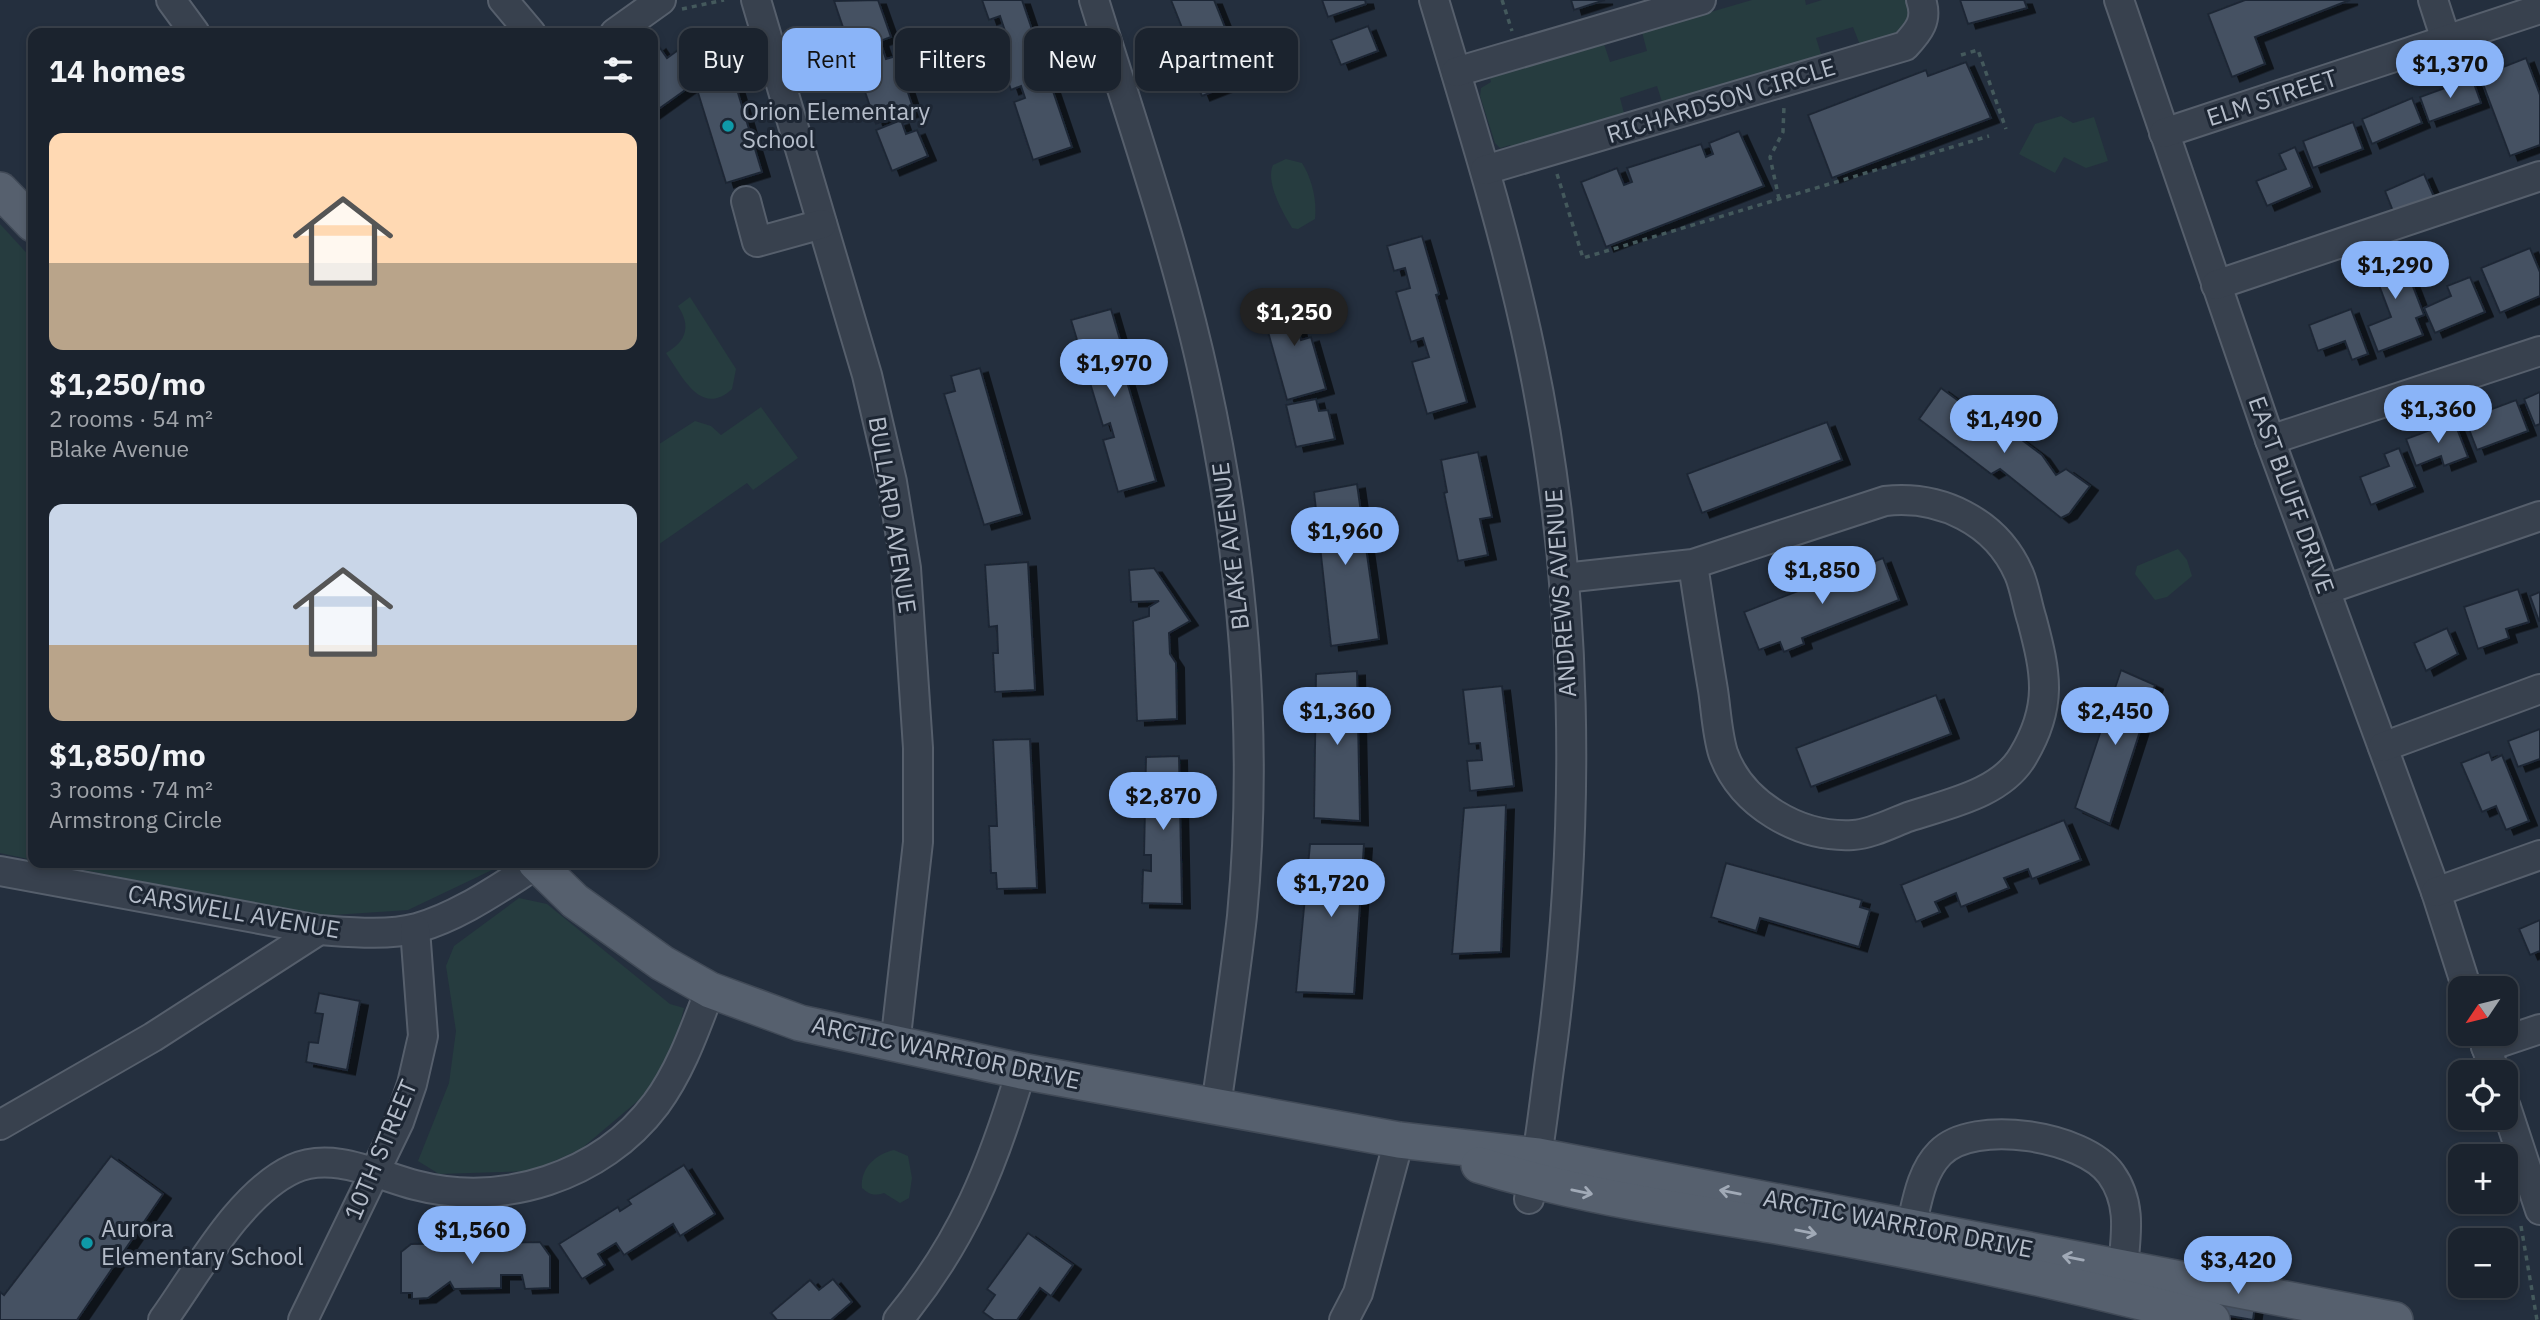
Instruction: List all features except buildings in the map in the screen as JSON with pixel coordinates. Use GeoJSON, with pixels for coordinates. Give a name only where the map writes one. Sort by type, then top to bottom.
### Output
{"type":"FeatureCollection","features":[{"type":"Feature","properties":{"kind":"main road"},"geometry":{"type":"LineString","coordinates":[[0,190],[28,218]]}},
{"type":"Feature","properties":{"kind":"main road","name":"ARCTIC WARRIOR DRIVE"},"geometry":{"type":"LineString","coordinates":[[541,868],[575,901],[617,934],[710,990],[800,1024],[1021,1071],[1399,1140],[1533,1179],[1649,1207],[1771,1226],[2071,1283],[2213,1320]]}},
{"type":"Feature","properties":{"kind":"main road","name":"ARCTIC WARRIOR DRIVE"},"geometry":{"type":"LineString","coordinates":[[1533,1179],[1911,1227],[2395,1320]]}},
{"type":"Feature","properties":{"kind":"street"},"geometry":{"type":"LineString","coordinates":[[171,0],[191,28]]}},
{"type":"Feature","properties":{"kind":"street"},"geometry":{"type":"LineString","coordinates":[[503,0],[527,28]]}},
{"type":"Feature","properties":{"kind":"street"},"geometry":{"type":"LineString","coordinates":[[622,28],[661,0]]}},
{"type":"Feature","properties":{"kind":"street","name":"BULLARD AVENUE"},"geometry":{"type":"LineString","coordinates":[[756,0],[867,375],[892,482],[906,568],[918,748],[918,842],[895,1045]]}},
{"type":"Feature","properties":{"kind":"street","name":"BLAKE AVENUE"},"geometry":{"type":"LineString","coordinates":[[1094,0],[1185,296],[1220,457],[1236,571],[1245,691],[1247,793],[1242,914],[1216,1106]]}},
{"type":"Feature","properties":{"kind":"street","name":"ANDREWS AVENUE"},"geometry":{"type":"LineString","coordinates":[[1434,0],[1485,170],[1532,358],[1556,503],[1564,578],[1571,740],[1571,840],[1560,991],[1533,1179]]}},
{"type":"Feature","properties":{"kind":"street"},"geometry":{"type":"LineString","coordinates":[[1456,72],[1701,0]]}},
{"type":"Feature","properties":{"kind":"street","name":"RICHARDSON CIRCLE"},"geometry":{"type":"LineString","coordinates":[[1485,170],[1905,46],[1923,25],[1924,11],[1921,0]]}},
{"type":"Feature","properties":{"kind":"street","name":"EAST BLUFF DRIVE"},"geometry":{"type":"LineString","coordinates":[[2119,0],[2270,440],[2384,747],[2463,976]]}},
{"type":"Feature","properties":{"kind":"street"},"geometry":{"type":"LineString","coordinates":[[2433,0],[2446,40]]}},
{"type":"Feature","properties":{"kind":"street","name":"ELM STREET"},"geometry":{"type":"LineString","coordinates":[[2164,134],[2540,9]]}},
{"type":"Feature","properties":{"kind":"street"},"geometry":{"type":"LineString","coordinates":[[2217,285],[2540,176]]}},
{"type":"Feature","properties":{"kind":"street"},"geometry":{"type":"LineString","coordinates":[[746,201],[757,242],[822,224]]}},
{"type":"Feature","properties":{"kind":"street"},"geometry":{"type":"LineString","coordinates":[[2270,440],[2540,351]]}},
{"type":"Feature","properties":{"kind":"street"},"geometry":{"type":"LineString","coordinates":[[1564,578],[1693,564],[1885,501],[1914,498],[1952,509],[1986,527],[2019,574],[2046,674],[2046,702],[2022,759],[1998,781],[1973,795],[1855,835],[1819,832],[1787,822],[1761,805],[1739,782],[1723,753],[1693,564]]}},
{"type":"Feature","properties":{"kind":"street"},"geometry":{"type":"LineString","coordinates":[[2326,590],[2540,516]]}},
{"type":"Feature","properties":{"kind":"street"},"geometry":{"type":"LineString","coordinates":[[2384,747],[2540,689]]}},
{"type":"Feature","properties":{"kind":"street"},"geometry":{"type":"LineString","coordinates":[[2436,892],[2540,855]]}},
{"type":"Feature","properties":{"kind":"street","name":"CARSWELL AVENUE"},"geometry":{"type":"LineString","coordinates":[[0,870],[319,930],[354,932],[415,929],[444,918],[528,868]]}},
{"type":"Feature","properties":{"kind":"street","name":"10TH STREET"},"geometry":{"type":"LineString","coordinates":[[303,1320],[403,1109],[423,1036],[415,929]]}},
{"type":"Feature","properties":{"kind":"street"},"geometry":{"type":"LineString","coordinates":[[0,1125],[153,1037],[319,930]]}},
{"type":"Feature","properties":{"kind":"street"},"geometry":{"type":"LineString","coordinates":[[163,1320],[225,1233],[270,1183],[311,1162],[337,1163],[440,1191],[472,1195],[542,1183],[575,1170],[632,1132],[656,1104],[674,1076],[710,990]]}},
{"type":"Feature","properties":{"kind":"street"},"geometry":{"type":"LineString","coordinates":[[2488,1051],[2540,1028]]}},
{"type":"Feature","properties":{"kind":"street"},"geometry":{"type":"LineString","coordinates":[[898,1320],[928,1284],[974,1207],[999,1145],[1021,1071]]}},
{"type":"Feature","properties":{"kind":"street"},"geometry":{"type":"LineString","coordinates":[[2511,1130],[2529,1213]]}},
{"type":"Feature","properties":{"kind":"street"},"geometry":{"type":"LineString","coordinates":[[1911,1227],[1930,1164],[1942,1150],[1977,1134],[2001,1132],[2081,1149],[2111,1174],[2125,1203],[2123,1267]]}},
{"type":"Feature","properties":{"kind":"street"},"geometry":{"type":"LineString","coordinates":[[1344,1320],[1357,1293],[1399,1140]]}},
{"type":"Feature","properties":{"kind":"path"},"geometry":{"type":"LineString","coordinates":[[1502,0],[1514,40]]}},
{"type":"Feature","properties":{"kind":"path"},"geometry":{"type":"LineString","coordinates":[[1961,55],[1978,50],[2006,129]]}},
{"type":"Feature","properties":{"kind":"path"},"geometry":{"type":"LineString","coordinates":[[1779,199],[1770,157],[1783,132],[1785,116],[1780,84]]}},
{"type":"Feature","properties":{"kind":"path"},"geometry":{"type":"LineString","coordinates":[[1555,167],[1583,258],[1989,136]]}},
{"type":"Feature","properties":{"kind":"path"},"geometry":{"type":"LineString","coordinates":[[2529,1213],[2537,1320]]}},
{"type":"Feature","properties":{"kind":"green space"},"geometry":{"type":"Polygon","coordinates":[[[1752,0],[1805,0],[1806,5],[1822,0],[1906,0],[1912,15],[1899,33],[1860,45],[1853,27],[1816,38],[1822,57],[1663,105],[1657,86],[1620,98],[1625,117],[1512,150],[1510,145],[1500,148],[1495,143],[1480,96],[1481,88],[1491,82],[1490,78],[1604,44],[1610,62],[1647,51],[1642,32],[1752,0]]]}},
{"type":"Feature","properties":{"kind":"green space"},"geometry":{"type":"Polygon","coordinates":[[[2061,116],[2073,123],[2094,117],[2108,161],[2086,168],[2064,157],[2055,173],[2019,154],[2035,124],[2061,116]]]}},
{"type":"Feature","properties":{"kind":"green space"},"geometry":{"type":"Polygon","coordinates":[[[1286,159],[1302,163],[1313,190],[1315,219],[1298,229],[1292,228],[1284,214],[1271,180],[1273,165],[1286,159]]]}},
{"type":"Feature","properties":{"kind":"green space"},"geometry":{"type":"Polygon","coordinates":[[[0,224],[28,255],[28,859],[0,853],[0,224]]]}},
{"type":"Feature","properties":{"kind":"green space"},"geometry":{"type":"Polygon","coordinates":[[[690,297],[736,369],[732,389],[721,397],[711,399],[693,391],[666,353],[679,343],[685,332],[685,320],[678,306],[690,297]]]}},
{"type":"Feature","properties":{"kind":"green space"},"geometry":{"type":"Polygon","coordinates":[[[761,407],[798,458],[753,490],[747,483],[658,545],[658,445],[695,421],[711,426],[721,435],[761,407]]]}},
{"type":"Feature","properties":{"kind":"green space"},"geometry":{"type":"Polygon","coordinates":[[[2178,549],[2187,560],[2192,576],[2167,597],[2155,600],[2135,574],[2137,566],[2178,549]]]}},
{"type":"Feature","properties":{"kind":"green space"},"geometry":{"type":"Polygon","coordinates":[[[73,868],[492,868],[408,910],[318,916],[73,868]]]}},
{"type":"Feature","properties":{"kind":"green space"},"geometry":{"type":"Polygon","coordinates":[[[519,898],[547,904],[670,1004],[684,1008],[672,1055],[640,1099],[581,1149],[532,1171],[439,1174],[418,1161],[449,1083],[456,1031],[446,966],[454,946],[519,898]]]}},
{"type":"Feature","properties":{"kind":"green space"},"geometry":{"type":"Polygon","coordinates":[[[894,1150],[908,1156],[912,1178],[909,1198],[900,1203],[884,1193],[872,1194],[862,1188],[864,1174],[870,1163],[894,1150]]]}},
{"type":"Feature","properties":{"kind":"place","name":"Orion Elementary School"},"geometry":{"type":"Point","coordinates":[728,126]}},
{"type":"Feature","properties":{"kind":"place","name":"Aurora Elementary School"},"geometry":{"type":"Point","coordinates":[87,1243]}}]}
